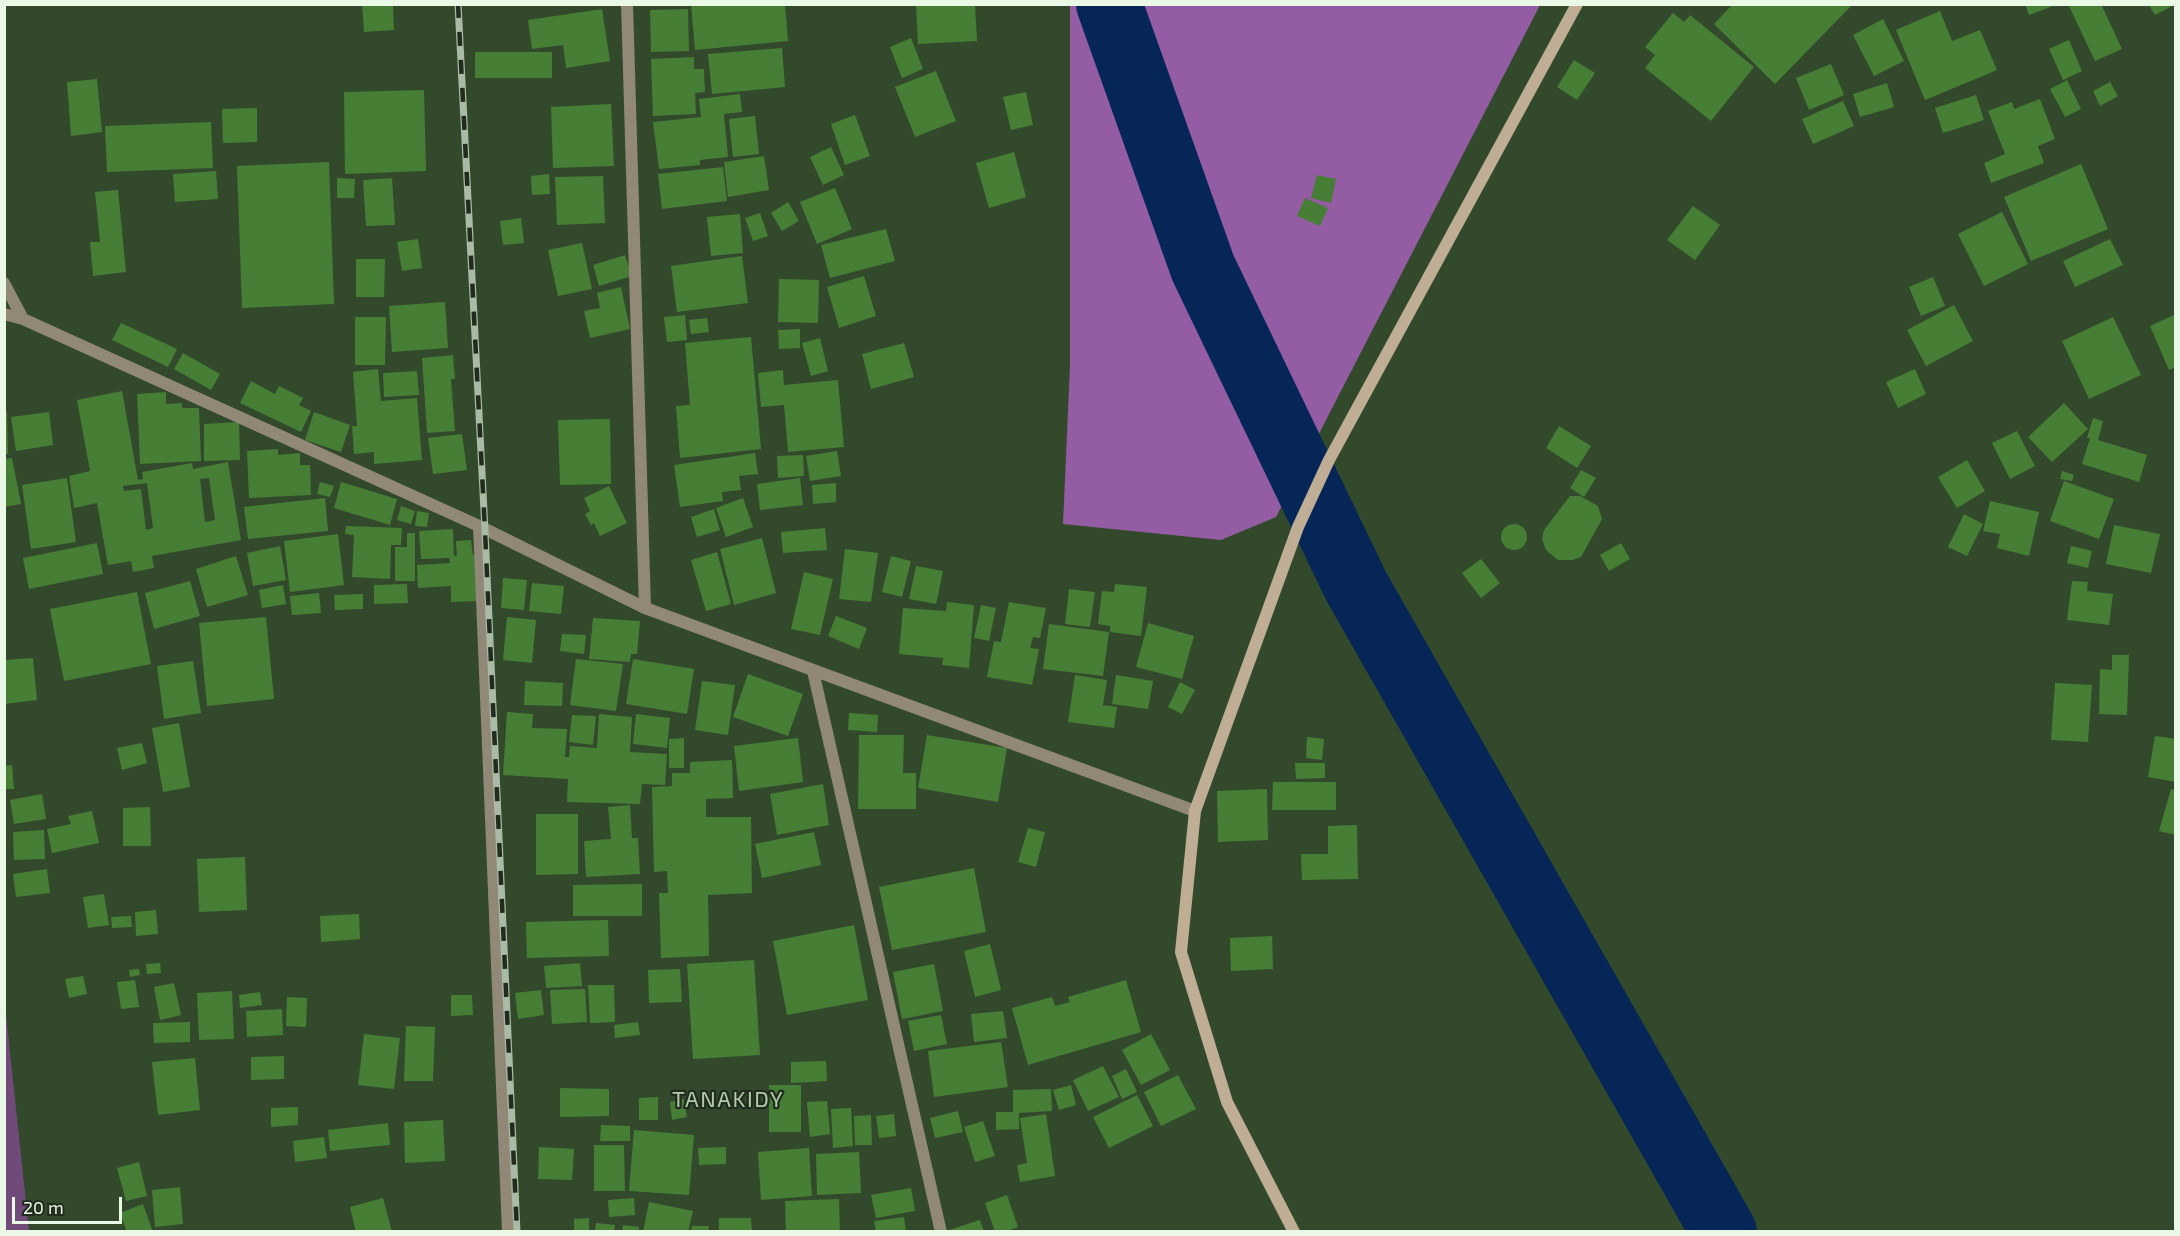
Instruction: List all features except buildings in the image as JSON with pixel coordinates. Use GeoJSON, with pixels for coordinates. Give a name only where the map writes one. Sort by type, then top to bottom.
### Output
{"type":"FeatureCollection","features":[{"type":"Feature","properties":{"kind":"main road"},"geometry":{"type":"LineString","coordinates":[[1294,1232],[1227,1102],[1181,952],[1196,812],[1298,527],[1329,460],[1577,4]]}},
{"type":"Feature","properties":{"kind":"street"},"geometry":{"type":"LineString","coordinates":[[627,4],[645,608]]}},
{"type":"Feature","properties":{"kind":"street"},"geometry":{"type":"LineString","coordinates":[[4,283],[23,319]]}},
{"type":"Feature","properties":{"kind":"street"},"geometry":{"type":"LineString","coordinates":[[4,314],[23,319],[479,526],[645,608],[1196,812]]}},
{"type":"Feature","properties":{"kind":"street"},"geometry":{"type":"LineString","coordinates":[[479,526],[508,1232]]}},
{"type":"Feature","properties":{"kind":"street"},"geometry":{"type":"LineString","coordinates":[[813,671],[941,1232]]}},
{"type":"Feature","properties":{"kind":"shaded area"},"geometry":{"type":"Polygon","coordinates":[[[1070,5],[1540,5],[1276,517],[1221,540],[1063,524],[1070,366],[1070,5]]]}},
{"type":"Feature","properties":{"kind":"shaded area"},"geometry":{"type":"Polygon","coordinates":[[[5,1005],[29,1231],[5,1231],[5,1005]]]}},
{"type":"Feature","properties":{"kind":"waterway"},"geometry":{"type":"LineString","coordinates":[[1109,4],[1203,268],[1356,586],[1724,1232]]}},
{"type":"Feature","properties":{"kind":"railway"},"geometry":{"type":"LineString","coordinates":[[458,4],[517,1232]]}},
{"type":"Feature","properties":{"kind":"district","name":"TANAKIDY"},"geometry":{"type":"Point","coordinates":[728,1100]}}]}
